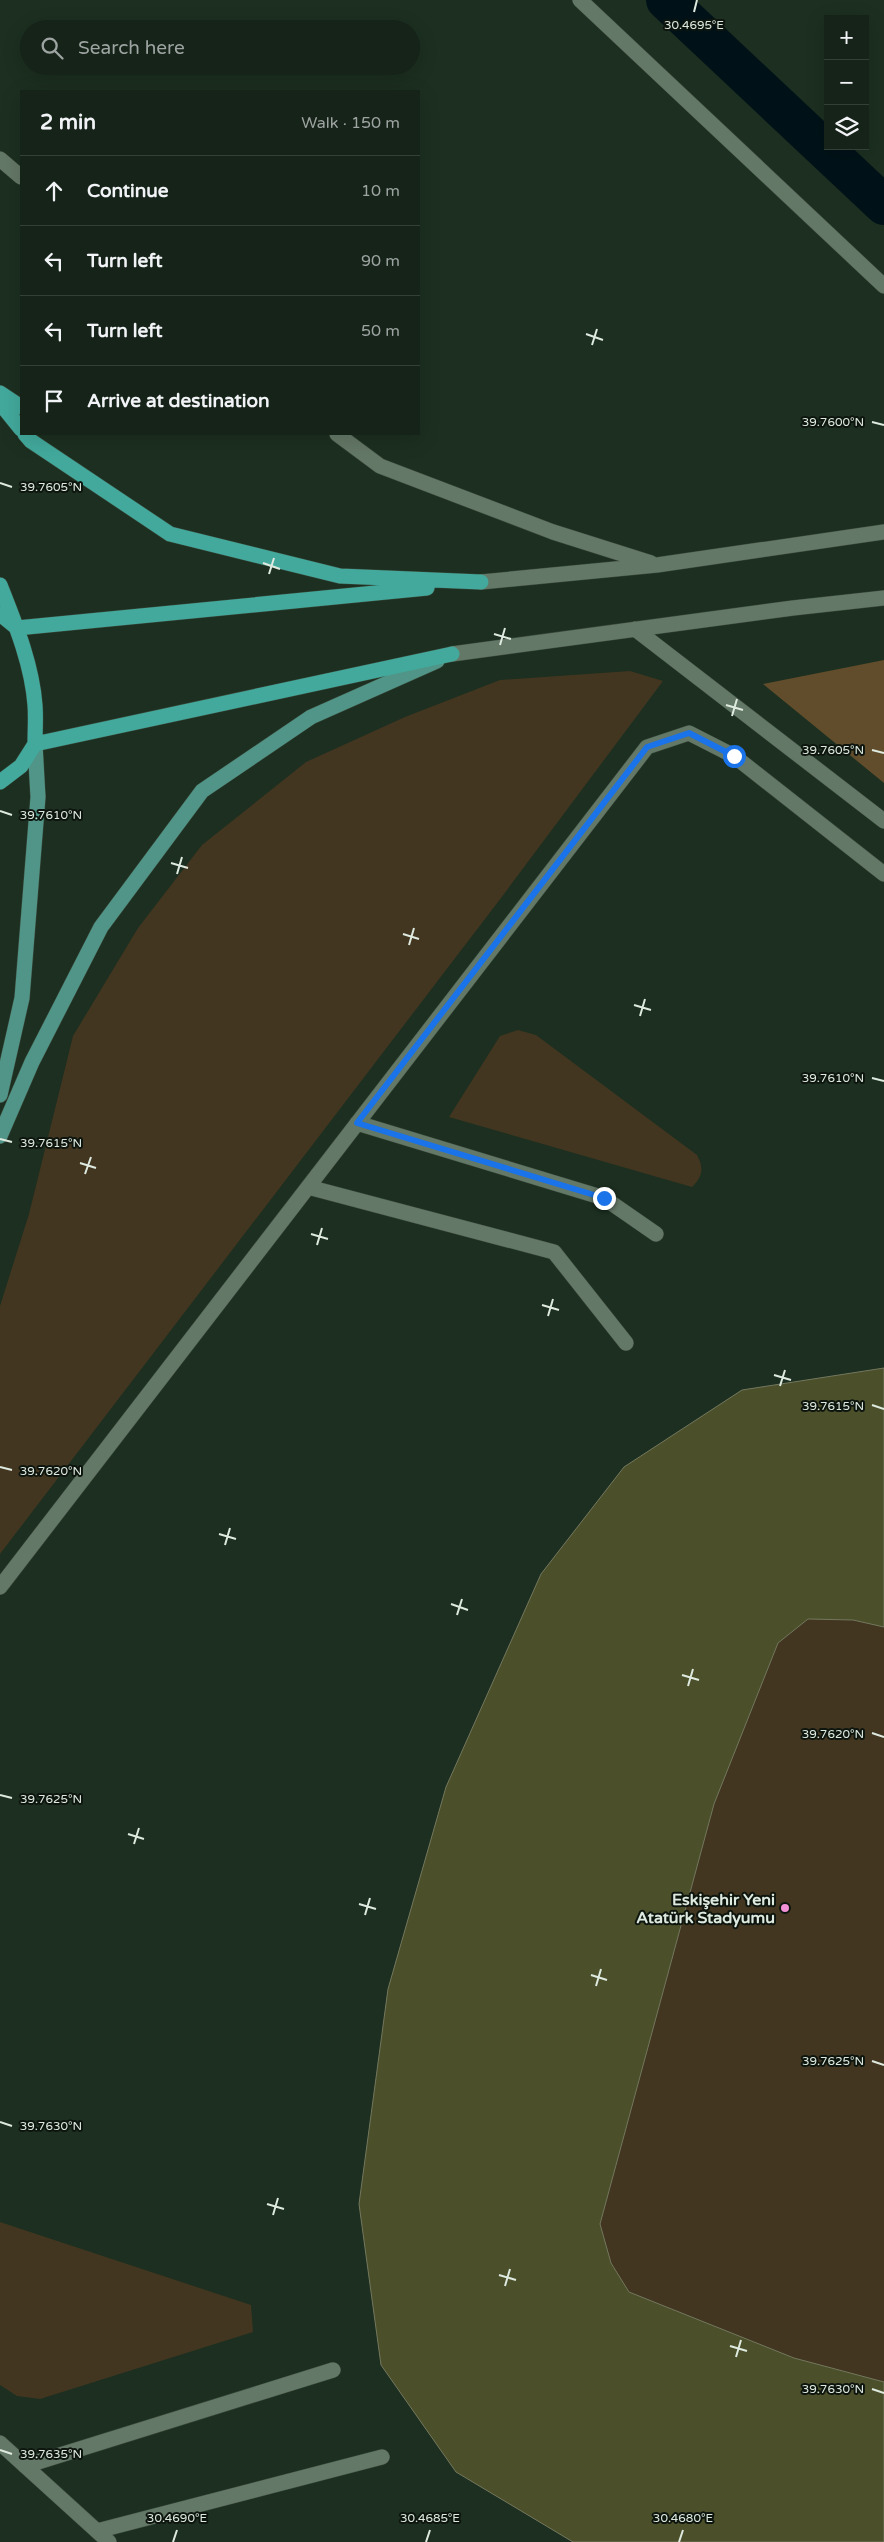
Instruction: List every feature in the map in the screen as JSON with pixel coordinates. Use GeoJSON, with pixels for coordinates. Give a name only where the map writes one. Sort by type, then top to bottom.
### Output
{"type":"FeatureCollection","features":[{"type":"Feature","properties":{"kind":"highway"},"geometry":{"type":"LineString","coordinates":[[0,393],[20,406]]}},
{"type":"Feature","properties":{"kind":"highway"},"geometry":{"type":"LineString","coordinates":[[0,402],[20,427]]}},
{"type":"Feature","properties":{"kind":"highway"},"geometry":{"type":"LineString","coordinates":[[27,435],[31,441],[170,534],[340,576],[481,582]]}},
{"type":"Feature","properties":{"kind":"highway"},"geometry":{"type":"LineString","coordinates":[[0,614],[17,628],[481,582]]}},
{"type":"Feature","properties":{"kind":"highway"},"geometry":{"type":"LineString","coordinates":[[0,586],[17,628],[28,667],[35,704],[35,744],[21,766],[0,782]]}},
{"type":"Feature","properties":{"kind":"highway"},"geometry":{"type":"LineString","coordinates":[[35,744],[452,654]]}},
{"type":"Feature","properties":{"kind":"main road"},"geometry":{"type":"LineString","coordinates":[[0,1136],[32,1062],[101,927],[202,791],[311,717],[452,654]]}},
{"type":"Feature","properties":{"kind":"main road"},"geometry":{"type":"LineString","coordinates":[[0,1095],[22,998],[38,797],[35,744]]}},
{"type":"Feature","properties":{"kind":"street"},"geometry":{"type":"LineString","coordinates":[[580,0],[884,286]]}},
{"type":"Feature","properties":{"kind":"street"},"geometry":{"type":"LineString","coordinates":[[0,159],[20,177]]}},
{"type":"Feature","properties":{"kind":"street"},"geometry":{"type":"LineString","coordinates":[[338,435],[380,466],[553,532],[657,565]]}},
{"type":"Feature","properties":{"kind":"street"},"geometry":{"type":"LineString","coordinates":[[481,582],[657,565],[884,532]]}},
{"type":"Feature","properties":{"kind":"street"},"geometry":{"type":"LineString","coordinates":[[452,654],[884,598]]}},
{"type":"Feature","properties":{"kind":"street"},"geometry":{"type":"LineString","coordinates":[[635,629],[884,821]]}},
{"type":"Feature","properties":{"kind":"street"},"geometry":{"type":"LineString","coordinates":[[0,1587],[647,747],[689,733],[734,756],[884,874]]}},
{"type":"Feature","properties":{"kind":"street"},"geometry":{"type":"LineString","coordinates":[[357,1123],[604,1198],[656,1234]]}},
{"type":"Feature","properties":{"kind":"street"},"geometry":{"type":"LineString","coordinates":[[308,1187],[554,1252],[626,1343]]}},
{"type":"Feature","properties":{"kind":"street"},"geometry":{"type":"LineString","coordinates":[[25,2466],[333,2370]]}},
{"type":"Feature","properties":{"kind":"street"},"geometry":{"type":"LineString","coordinates":[[0,2444],[109,2542]]}},
{"type":"Feature","properties":{"kind":"street"},"geometry":{"type":"LineString","coordinates":[[97,2531],[382,2457]]}},
{"type":"Feature","properties":{"kind":"shaded area"},"geometry":{"type":"Polygon","coordinates":[[[884,660],[884,783],[763,684],[884,660]]]}},
{"type":"Feature","properties":{"kind":"shaded area"},"geometry":{"type":"Polygon","coordinates":[[[630,671],[663,681],[501,898],[0,1554],[0,1306],[29,1214],[73,1036],[138,928],[202,845],[306,762],[405,717],[500,680],[630,671]]]}},
{"type":"Feature","properties":{"kind":"shaded area"},"geometry":{"type":"Polygon","coordinates":[[[518,1030],[536,1035],[697,1155],[701,1164],[701,1172],[696,1183],[692,1187],[449,1117],[500,1036],[518,1030]]]}},
{"type":"Feature","properties":{"kind":"shaded area","name":"Eskişehir Yeni Atatürk Stadyumu"},"geometry":{"type":"Polygon","coordinates":[[[884,1368],[884,2542],[573,2542],[456,2472],[381,2365],[359,2204],[388,1989],[446,1787],[541,1574],[624,1467],[742,1390],[884,1368]]]}},
{"type":"Feature","properties":{"kind":"shaded area"},"geometry":{"type":"Polygon","coordinates":[[[0,2222],[251,2305],[253,2332],[40,2399],[17,2396],[0,2385],[0,2222]]]}},
{"type":"Feature","properties":{"kind":"building","name":"Eskişehir Yeni Atatürk Stadyumu"},"geometry":{"type":"Polygon","coordinates":[[[884,1368],[884,1627],[853,1620],[808,1619],[778,1643],[714,1804],[600,2224],[611,2263],[629,2292],[794,2358],[884,2382],[884,2542],[573,2542],[456,2472],[381,2365],[359,2204],[388,1989],[446,1787],[541,1574],[624,1467],[742,1390],[884,1368]]]}},
{"type":"Feature","properties":{"kind":"waterway"},"geometry":{"type":"LineString","coordinates":[[666,0],[884,205]]}},
{"type":"Feature","properties":{"kind":"place","name":"Eskişehir Yeni Atatürk Stadyumu"},"geometry":{"type":"Point","coordinates":[785,1908]}},
{"type":"Feature","properties":{"kind":"route"},"geometry":{"type":"LineString","coordinates":[[604,1198],[357,1123],[647,747],[689,733],[734,756]]}}]}
